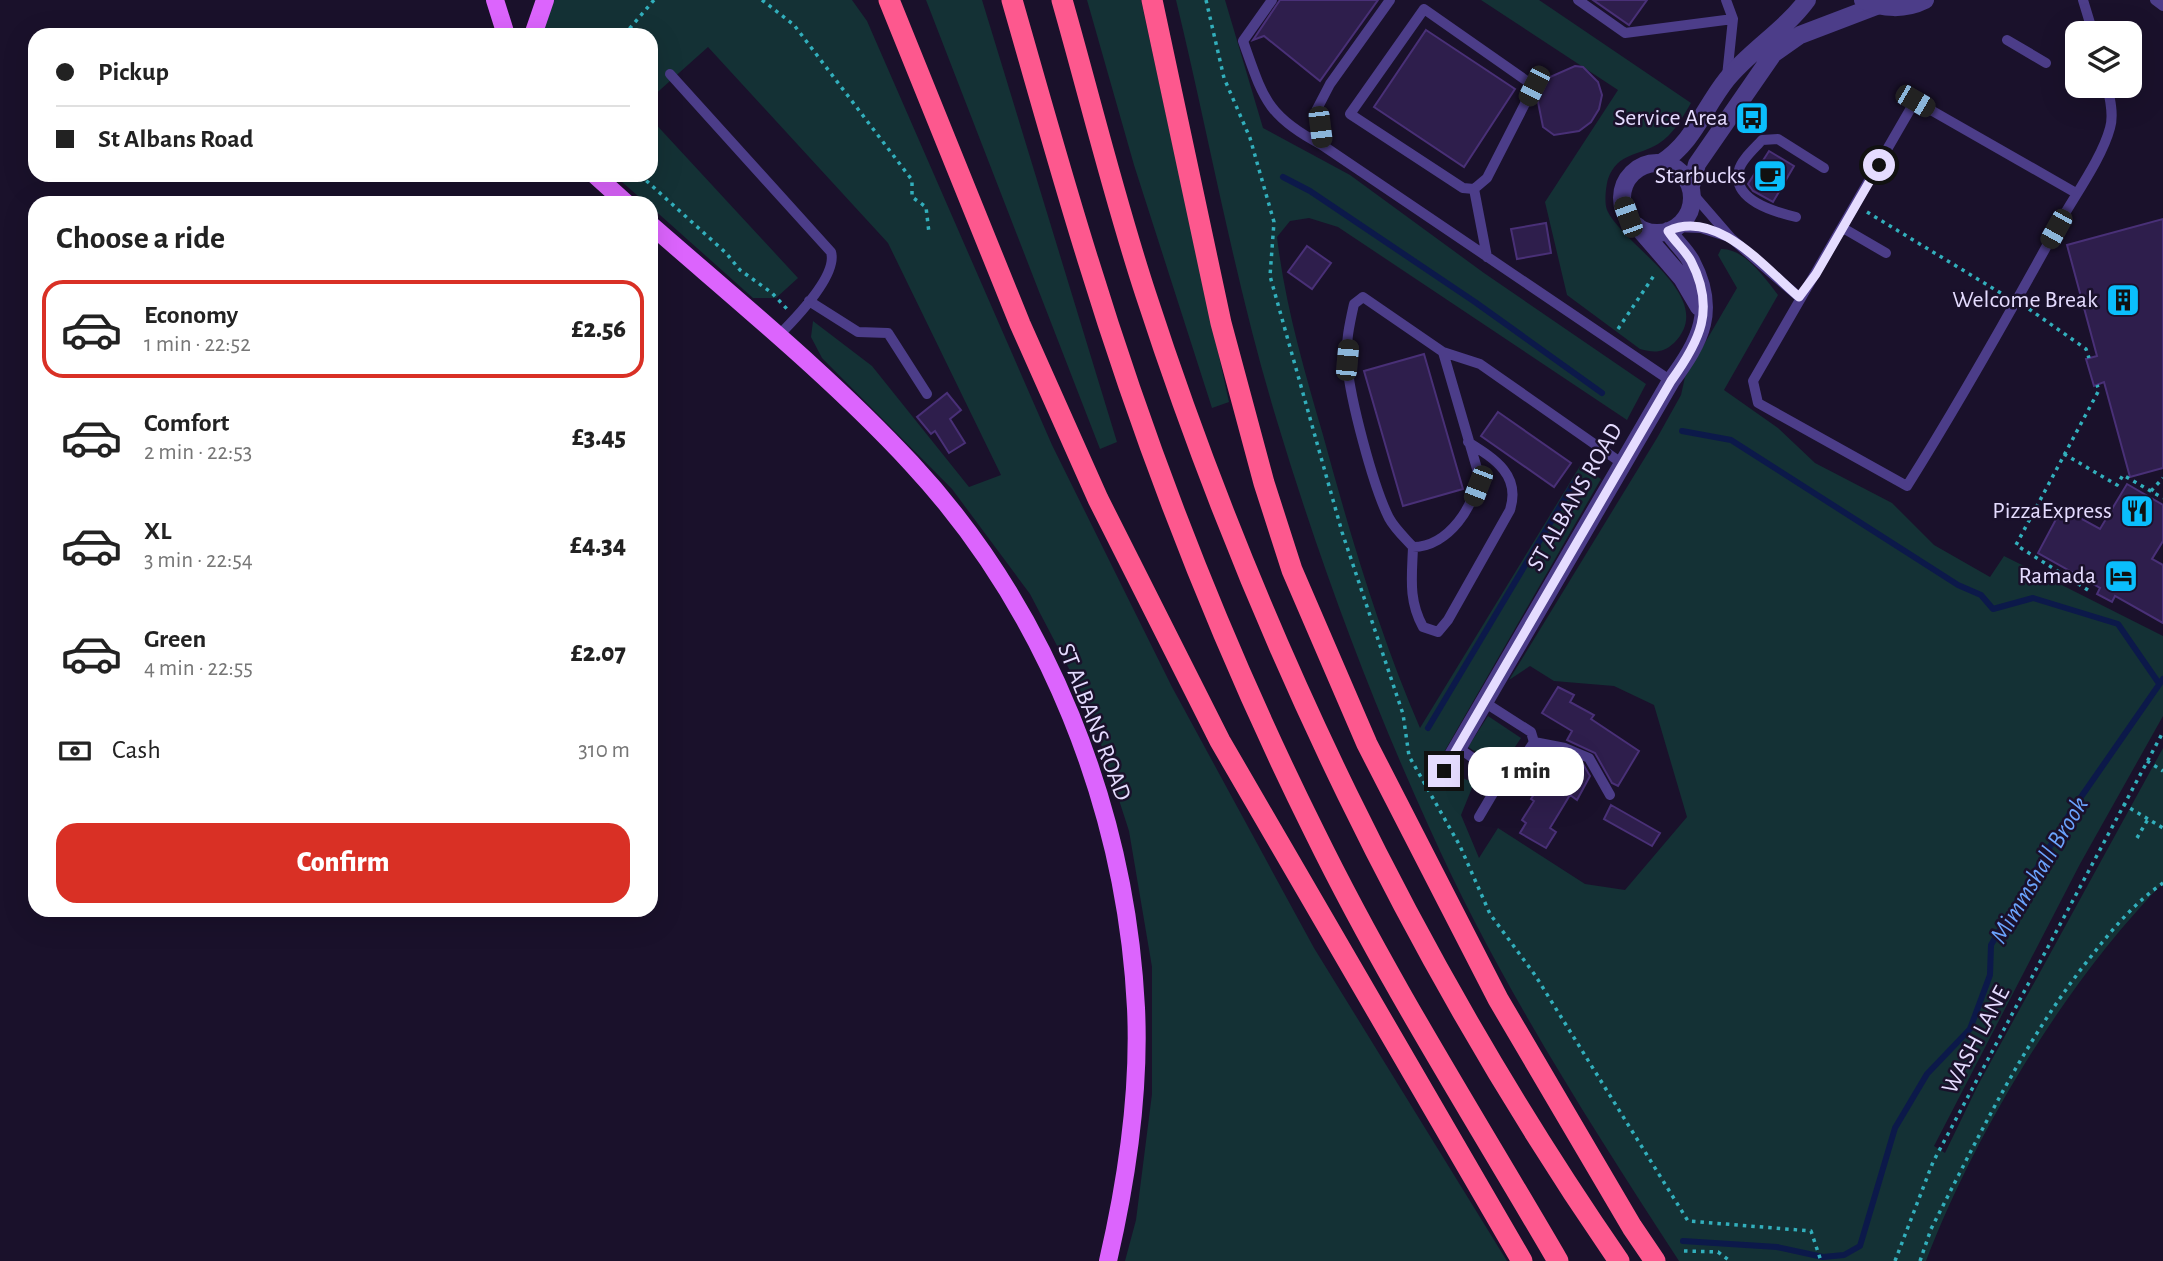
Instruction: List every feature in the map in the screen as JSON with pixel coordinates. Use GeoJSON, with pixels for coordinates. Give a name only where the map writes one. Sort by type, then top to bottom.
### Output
{"type":"FeatureCollection","features":[{"type":"Feature","properties":{"kind":"highway"},"geometry":{"type":"LineString","coordinates":[[889,0],[1020,324],[1087,474],[1220,741],[1522,1261]]}},
{"type":"Feature","properties":{"kind":"highway"},"geometry":{"type":"LineString","coordinates":[[1012,0],[1088,261],[1137,409],[1213,605],[1261,717],[1315,835],[1558,1261]]}},
{"type":"Feature","properties":{"kind":"highway"},"geometry":{"type":"LineString","coordinates":[[1062,0],[1145,294],[1254,587],[1355,812],[1453,999],[1539,1140],[1619,1261]]}},
{"type":"Feature","properties":{"kind":"highway"},"geometry":{"type":"LineString","coordinates":[[1152,0],[1221,323],[1242,406],[1272,508],[1314,626],[1367,744],[1498,999],[1655,1261]]}},
{"type":"Feature","properties":{"kind":"main road"},"geometry":{"type":"LineString","coordinates":[[495,0],[504,28]]}},
{"type":"Feature","properties":{"kind":"main road"},"geometry":{"type":"LineString","coordinates":[[535,28],[545,0]]}},
{"type":"Feature","properties":{"kind":"main road"},"geometry":{"type":"LineString","coordinates":[[603,182],[618,196]]}},
{"type":"Feature","properties":{"kind":"main road","name":"ST ALBANS ROAD"},"geometry":{"type":"LineString","coordinates":[[658,231],[778,336],[912,464],[974,542],[1045,654],[1095,780],[1125,899],[1136,1009],[1133,1118],[1119,1213],[1108,1261]]}},
{"type":"Feature","properties":{"kind":"street"},"geometry":{"type":"LineString","coordinates":[[1705,319],[1682,278],[1628,217],[1622,202],[1625,185],[1639,168],[1661,163],[1680,150],[1727,79],[1770,34],[1792,19],[1807,0]]}},
{"type":"Feature","properties":{"kind":"street"},"geometry":{"type":"LineString","coordinates":[[1637,226],[1650,232],[1672,229],[1692,206],[1697,164],[1773,54],[1813,30],[1869,3],[1898,8],[1925,0]]}},
{"type":"Feature","properties":{"kind":"street"},"geometry":{"type":"LineString","coordinates":[[1661,163],[1681,172],[1692,190]]}},
{"type":"Feature","properties":{"kind":"street"},"geometry":{"type":"LineString","coordinates":[[1672,229],[1698,278],[1705,319]]}},
{"type":"Feature","properties":{"kind":"street","name":"ST ALBANS ROAD"},"geometry":{"type":"LineString","coordinates":[[1444,771],[1671,381],[1688,358],[1705,319]]}},
{"type":"Feature","properties":{"kind":"lane"},"geometry":{"type":"LineString","coordinates":[[1272,0],[1242,41],[1261,93],[1272,110],[1293,130],[1322,145],[1671,381]]}},
{"type":"Feature","properties":{"kind":"lane"},"geometry":{"type":"LineString","coordinates":[[1322,145],[1318,109],[1329,85],[1390,0]]}},
{"type":"Feature","properties":{"kind":"lane"},"geometry":{"type":"LineString","coordinates":[[1578,0],[1625,33],[1734,19]]}},
{"type":"Feature","properties":{"kind":"lane"},"geometry":{"type":"LineString","coordinates":[[1726,0],[1734,19],[1727,79]]}},
{"type":"Feature","properties":{"kind":"lane"},"geometry":{"type":"LineString","coordinates":[[2083,0],[2089,21]]}},
{"type":"Feature","properties":{"kind":"lane"},"geometry":{"type":"LineString","coordinates":[[2155,0],[2163,6]]}},
{"type":"Feature","properties":{"kind":"lane"},"geometry":{"type":"LineString","coordinates":[[1424,9],[1534,86],[1486,178],[1474,189],[1462,188],[1350,114],[1424,9]]}},
{"type":"Feature","properties":{"kind":"lane"},"geometry":{"type":"LineString","coordinates":[[2007,40],[2046,63]]}},
{"type":"Feature","properties":{"kind":"lane"},"geometry":{"type":"LineString","coordinates":[[670,74],[831,252],[831,265],[809,302],[778,336]]}},
{"type":"Feature","properties":{"kind":"lane"},"geometry":{"type":"LineString","coordinates":[[2076,193],[1915,101],[1816,274],[1799,297],[1753,381],[1758,403],[1907,486],[2016,302],[2076,193],[2111,127],[2108,98]]}},
{"type":"Feature","properties":{"kind":"lane"},"geometry":{"type":"LineString","coordinates":[[1796,217],[1776,212],[1745,195],[1739,183],[1739,169],[1762,140],[1779,139],[1824,168]]}},
{"type":"Feature","properties":{"kind":"lane"},"geometry":{"type":"LineString","coordinates":[[1474,189],[1487,257]]}},
{"type":"Feature","properties":{"kind":"lane"},"geometry":{"type":"LineString","coordinates":[[1692,190],[1731,238],[1799,297]]}},
{"type":"Feature","properties":{"kind":"lane"},"geometry":{"type":"LineString","coordinates":[[1672,229],[1701,228],[1731,238]]}},
{"type":"Feature","properties":{"kind":"lane"},"geometry":{"type":"LineString","coordinates":[[1843,228],[1886,253]]}},
{"type":"Feature","properties":{"kind":"lane"},"geometry":{"type":"LineString","coordinates":[[1467,442],[1502,466],[1510,476],[1514,496],[1510,510],[1455,608],[1438,632],[1423,627],[1415,612],[1410,594],[1413,547],[1390,520],[1382,500],[1353,395],[1347,360],[1354,304],[1363,297],[1443,352],[1480,364],[1623,464]]}},
{"type":"Feature","properties":{"kind":"lane"},"geometry":{"type":"LineString","coordinates":[[809,302],[858,332],[888,333],[927,394]]}},
{"type":"Feature","properties":{"kind":"lane"},"geometry":{"type":"LineString","coordinates":[[1413,547],[1428,547],[1443,536],[1471,504],[1478,486],[1478,472],[1467,442],[1443,352]]}},
{"type":"Feature","properties":{"kind":"lane"},"geometry":{"type":"LineString","coordinates":[[1479,817],[1503,778],[1513,775],[1534,742],[1531,732],[1484,702]]}},
{"type":"Feature","properties":{"kind":"lane"},"geometry":{"type":"LineString","coordinates":[[1534,742],[1565,748],[1589,758],[1610,795]]}},
{"type":"Feature","properties":{"kind":"lane"},"geometry":{"type":"LineString","coordinates":[[1458,747],[1503,778]]}},
{"type":"Feature","properties":{"kind":"path"},"geometry":{"type":"LineString","coordinates":[[630,28],[654,0]]}},
{"type":"Feature","properties":{"kind":"path"},"geometry":{"type":"LineString","coordinates":[[762,0],[794,25],[912,180],[912,197],[926,207],[929,233]]}},
{"type":"Feature","properties":{"kind":"path"},"geometry":{"type":"LineString","coordinates":[[1206,0],[1224,78],[1250,138],[1274,222],[1270,276],[1342,532],[1403,714],[1409,756],[1460,846],[1490,914],[1535,975],[1688,1221],[1811,1231],[1821,1261]]}},
{"type":"Feature","properties":{"kind":"path"},"geometry":{"type":"LineString","coordinates":[[648,182],[726,253],[740,270],[772,293],[795,318]]}},
{"type":"Feature","properties":{"kind":"path"},"geometry":{"type":"LineString","coordinates":[[1856,206],[2040,314],[2087,349],[2089,358]]}},
{"type":"Feature","properties":{"kind":"path"},"geometry":{"type":"LineString","coordinates":[[1610,340],[1661,268]]}},
{"type":"Feature","properties":{"kind":"path"},"geometry":{"type":"LineString","coordinates":[[2088,590],[2016,545],[2099,390],[2097,385]]}},
{"type":"Feature","properties":{"kind":"path"},"geometry":{"type":"LineString","coordinates":[[2064,454],[2118,485],[2123,475],[2163,498]]}},
{"type":"Feature","properties":{"kind":"path"},"geometry":{"type":"LineString","coordinates":[[2151,491],[2163,478]]}},
{"type":"Feature","properties":{"kind":"path","name":"WASH LANE"},"geometry":{"type":"LineString","coordinates":[[1895,1261],[1933,1161],[2163,732]]}},
{"type":"Feature","properties":{"kind":"path"},"geometry":{"type":"LineString","coordinates":[[2147,761],[2163,771]]}},
{"type":"Feature","properties":{"kind":"path"},"geometry":{"type":"LineString","coordinates":[[2123,804],[2163,828]]}},
{"type":"Feature","properties":{"kind":"path"},"geometry":{"type":"LineString","coordinates":[[2137,838],[2148,819]]}},
{"type":"Feature","properties":{"kind":"path"},"geometry":{"type":"LineString","coordinates":[[1920,1261],[1931,1229],[2033,1037],[2062,993],[2117,923],[2163,883]]}},
{"type":"Feature","properties":{"kind":"path"},"geometry":{"type":"LineString","coordinates":[[1684,1251],[1718,1252],[1730,1261]]}},
{"type":"Feature","properties":{"kind":"green space"},"geometry":{"type":"Polygon","coordinates":[[[554,0],[852,0],[867,21],[1052,445],[1172,687],[1314,948],[1507,1261],[1125,1261],[1136,1220],[1152,1094],[1152,967],[1129,831],[1089,707],[1030,594],[952,489],[822,358],[811,337],[813,321],[872,366],[969,487],[1001,475],[888,243],[708,47],[658,92],[658,28],[544,28],[554,0]]]}},
{"type":"Feature","properties":{"kind":"green space"},"geometry":{"type":"Polygon","coordinates":[[[926,0],[982,0],[1117,442],[1100,449],[926,0]]]}},
{"type":"Feature","properties":{"kind":"green space"},"geometry":{"type":"Polygon","coordinates":[[[1087,0],[1141,0],[1229,402],[1212,408],[1134,165],[1087,0]]]}},
{"type":"Feature","properties":{"kind":"green space"},"geometry":{"type":"Polygon","coordinates":[[[1176,0],[1225,0],[1263,128],[1350,175],[1484,273],[1646,384],[1627,420],[1338,227],[1309,218],[1290,221],[1277,237],[1296,337],[1344,509],[1378,620],[1420,728],[1580,466],[1601,479],[1436,766],[1474,783],[1461,815],[1479,858],[1498,828],[1585,884],[1625,890],[1687,817],[1654,705],[1614,686],[1554,681],[1530,666],[1509,680],[1657,438],[1681,395],[1685,377],[1737,288],[1718,255],[1721,249],[1738,253],[1746,259],[1778,295],[1724,390],[1778,428],[1815,463],[1892,503],[1934,545],[1990,577],[2004,556],[2163,636],[2163,716],[2080,864],[1934,1146],[1945,1153],[1978,1085],[2163,748],[2163,883],[2092,966],[2027,1060],[1970,1161],[1926,1261],[1679,1261],[1545,1048],[1484,939],[1429,827],[1386,727],[1328,576],[1262,369],[1176,0]]]}},
{"type":"Feature","properties":{"kind":"green space"},"geometry":{"type":"Polygon","coordinates":[[[1481,0],[1539,0],[1691,103],[1664,140],[1617,164],[1608,179],[1606,190],[1607,210],[1616,224],[1664,273],[1677,290],[1685,308],[1685,326],[1674,343],[1666,349],[1640,349],[1567,295],[1545,202],[1618,90],[1481,0]]]}},
{"type":"Feature","properties":{"kind":"green space"},"geometry":{"type":"Polygon","coordinates":[[[658,127],[798,278],[776,298],[753,298],[658,213],[658,196],[638,196],[622,182],[658,182],[658,127]]]}},
{"type":"Feature","properties":{"kind":"green space"},"geometry":{"type":"Polygon","coordinates":[[[1488,716],[1521,738],[1501,768],[1468,747],[1488,716]]]}},
{"type":"Feature","properties":{"kind":"building"},"geometry":{"type":"Polygon","coordinates":[[[1280,0],[1378,0],[1320,81],[1264,36],[1253,40],[1280,0]]]}},
{"type":"Feature","properties":{"kind":"building"},"geometry":{"type":"Polygon","coordinates":[[[1593,0],[1647,0],[1629,25],[1593,0]]]}},
{"type":"Feature","properties":{"kind":"building"},"geometry":{"type":"Polygon","coordinates":[[[1426,30],[1515,89],[1464,167],[1374,107],[1426,30]]]}},
{"type":"Feature","properties":{"kind":"building"},"geometry":{"type":"Polygon","coordinates":[[[1575,66],[1583,67],[1598,82],[1602,95],[1599,109],[1591,122],[1579,131],[1554,135],[1543,127],[1537,97],[1550,77],[1575,66]]]}},
{"type":"Feature","properties":{"kind":"building","name":"Starbucks"},"geometry":{"type":"Polygon","coordinates":[[[1769,151],[1794,166],[1773,202],[1753,191],[1748,184],[1769,151]]]}},
{"type":"Feature","properties":{"kind":"building","name":"Welcome Break"},"geometry":{"type":"Polygon","coordinates":[[[2163,219],[2163,468],[2130,477],[2104,382],[2094,386],[2086,359],[2097,356],[2067,245],[2163,219]]]}},
{"type":"Feature","properties":{"kind":"building"},"geometry":{"type":"Polygon","coordinates":[[[1546,223],[1551,253],[1517,259],[1511,229],[1546,223]]]}},
{"type":"Feature","properties":{"kind":"building"},"geometry":{"type":"Polygon","coordinates":[[[1307,246],[1331,263],[1312,289],[1288,272],[1307,246]]]}},
{"type":"Feature","properties":{"kind":"building"},"geometry":{"type":"Polygon","coordinates":[[[1424,354],[1463,489],[1403,506],[1364,371],[1424,354]]]}},
{"type":"Feature","properties":{"kind":"building"},"geometry":{"type":"Polygon","coordinates":[[[947,393],[961,410],[950,419],[965,443],[949,453],[935,431],[931,434],[917,417],[947,393]]]}},
{"type":"Feature","properties":{"kind":"building"},"geometry":{"type":"Polygon","coordinates":[[[1498,412],[1571,463],[1554,487],[1481,436],[1498,412]]]}},
{"type":"Feature","properties":{"kind":"building","name":"Ramada"},"geometry":{"type":"Polygon","coordinates":[[[2127,484],[2163,505],[2163,541],[2152,559],[2163,565],[2163,623],[2115,596],[2112,602],[2097,594],[2100,588],[2038,553],[2062,508],[2100,529],[2127,484]]]}},
{"type":"Feature","properties":{"kind":"building"},"geometry":{"type":"Polygon","coordinates":[[[1558,687],[1574,695],[1570,702],[1594,715],[1591,719],[1639,751],[1618,786],[1612,783],[1595,753],[1567,740],[1572,731],[1542,713],[1558,687]]]}},
{"type":"Feature","properties":{"kind":"building"},"geometry":{"type":"Polygon","coordinates":[[[1558,755],[1583,764],[1590,776],[1577,800],[1570,795],[1550,828],[1556,832],[1546,848],[1520,833],[1526,823],[1522,820],[1534,801],[1531,799],[1558,755]]]}},
{"type":"Feature","properties":{"kind":"building"},"geometry":{"type":"Polygon","coordinates":[[[1611,805],[1660,833],[1652,846],[1604,819],[1611,805]]]}},
{"type":"Feature","properties":{"kind":"waterway"},"geometry":{"type":"LineString","coordinates":[[1283,177],[1310,191],[1475,302],[1602,393]]}},
{"type":"Feature","properties":{"kind":"waterway"},"geometry":{"type":"LineString","coordinates":[[1682,431],[1731,440],[1958,585],[1981,595],[1993,609],[2033,598],[2118,624],[2158,682]]}},
{"type":"Feature","properties":{"kind":"waterway"},"geometry":{"type":"LineString","coordinates":[[1428,728],[1574,483]]}},
{"type":"Feature","properties":{"kind":"waterway","name":"Mimmshall Brook"},"geometry":{"type":"LineString","coordinates":[[1683,1241],[1777,1247],[1823,1257],[1844,1255],[1860,1246],[1895,1128],[1927,1074],[1970,1029],[1990,975],[1991,945],[2072,810],[2163,679]]}},
{"type":"Feature","properties":{"kind":"place","name":"Service Area"},"geometry":{"type":"Point","coordinates":[1752,118]}},
{"type":"Feature","properties":{"kind":"place","name":"Starbucks"},"geometry":{"type":"Point","coordinates":[1770,176]}},
{"type":"Feature","properties":{"kind":"place","name":"Welcome Break"},"geometry":{"type":"Point","coordinates":[2123,300]}},
{"type":"Feature","properties":{"kind":"place","name":"PizzaExpress"},"geometry":{"type":"Point","coordinates":[2137,511]}},
{"type":"Feature","properties":{"kind":"place","name":"Ramada"},"geometry":{"type":"Point","coordinates":[2121,576]}},
{"type":"Feature","properties":{"kind":"route"},"geometry":{"type":"LineString","coordinates":[[1444,771],[1671,381],[1688,358],[1705,319],[1698,278],[1690,260],[1668,231],[1677,227],[1701,228],[1731,238],[1799,297],[1816,274],[1879,165]]}}]}
